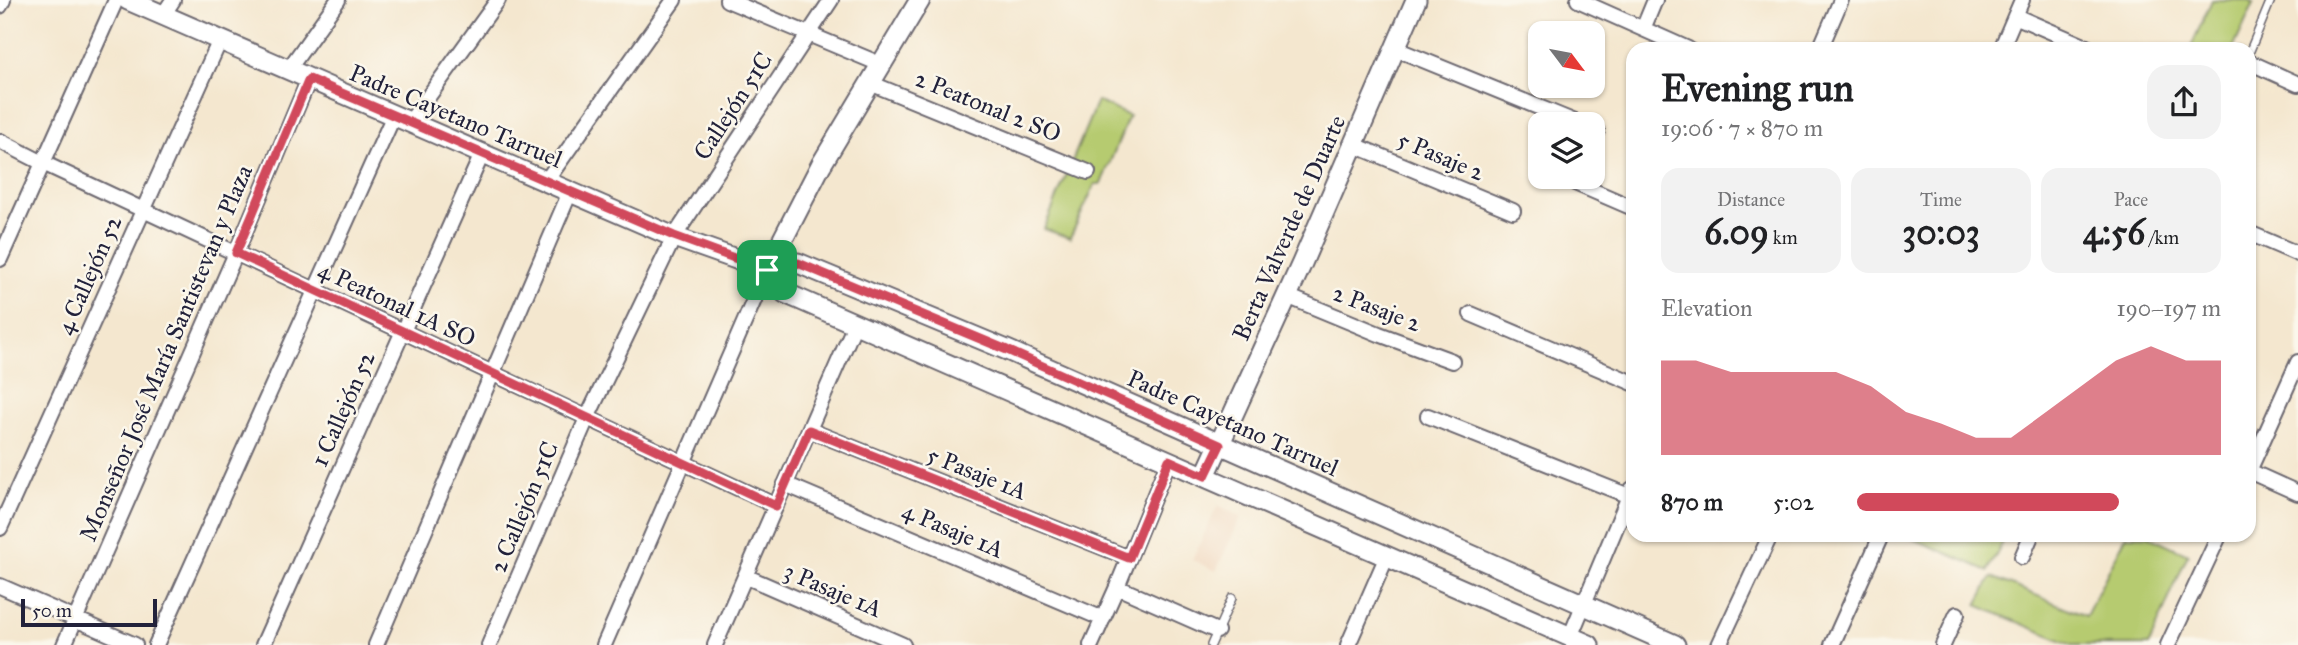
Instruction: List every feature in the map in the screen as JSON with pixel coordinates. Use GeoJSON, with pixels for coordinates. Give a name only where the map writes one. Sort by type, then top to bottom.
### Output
{"type":"FeatureCollection","features":[{"type":"Feature","properties":{"kind":"street"},"geometry":{"type":"LineString","coordinates":[[0,6],[3,0]]}},
{"type":"Feature","properties":{"kind":"street"},"geometry":{"type":"LineString","coordinates":[[0,259],[116,0]]}},
{"type":"Feature","properties":{"kind":"street","name":"Padre Cayetano Tarruel"},"geometry":{"type":"LineString","coordinates":[[128,0],[168,7],[220,40],[288,70],[674,236],[767,270],[785,293],[1589,645]]}},
{"type":"Feature","properties":{"kind":"street"},"geometry":{"type":"LineString","coordinates":[[288,70],[338,0]]}},
{"type":"Feature","properties":{"kind":"street"},"geometry":{"type":"LineString","coordinates":[[156,645],[315,290],[402,119],[498,0]]}},
{"type":"Feature","properties":{"kind":"street"},"geometry":{"type":"LineString","coordinates":[[546,181],[674,0]]}},
{"type":"Feature","properties":{"kind":"street"},"geometry":{"type":"LineString","coordinates":[[727,0],[880,64]]}},
{"type":"Feature","properties":{"kind":"street","name":"Callejón 51C"},"geometry":{"type":"LineString","coordinates":[[674,236],[831,0]]}},
{"type":"Feature","properties":{"kind":"street"},"geometry":{"type":"LineString","coordinates":[[604,645],[767,270],[821,165],[920,0]]}},
{"type":"Feature","properties":{"kind":"street","name":"Berta Valverde de Duarte"},"geometry":{"type":"LineString","coordinates":[[1205,476],[1416,0]]}},
{"type":"Feature","properties":{"kind":"street"},"geometry":{"type":"LineString","coordinates":[[1578,0],[1672,42]]}},
{"type":"Feature","properties":{"kind":"street"},"geometry":{"type":"LineString","coordinates":[[1643,29],[1655,0]]}},
{"type":"Feature","properties":{"kind":"street"},"geometry":{"type":"LineString","coordinates":[[1823,42],[1841,0]]}},
{"type":"Feature","properties":{"kind":"street"},"geometry":{"type":"LineString","coordinates":[[2004,42],[2022,0]]}},
{"type":"Feature","properties":{"kind":"street"},"geometry":{"type":"LineString","coordinates":[[2015,16],[2075,42]]}},
{"type":"Feature","properties":{"kind":"street","name":"4 Callejón 52"},"geometry":{"type":"LineString","coordinates":[[0,528],[220,40]]}},
{"type":"Feature","properties":{"kind":"street"},"geometry":{"type":"LineString","coordinates":[[1396,49],[1551,112]]}},
{"type":"Feature","properties":{"kind":"street"},"geometry":{"type":"LineString","coordinates":[[2256,65],[2298,84]]}},
{"type":"Feature","properties":{"kind":"street","name":"Monseñor José María Santistevan y Plaza"},"geometry":{"type":"LineString","coordinates":[[64,645],[236,253],[309,79]]}},
{"type":"Feature","properties":{"kind":"street","name":"2 Peatonal 2 SO"},"geometry":{"type":"LineString","coordinates":[[870,83],[1088,172]]}},
{"type":"Feature","properties":{"kind":"street","name":"4 Peatonal 1A SO"},"geometry":{"type":"LineString","coordinates":[[0,141],[776,506]]}},
{"type":"Feature","properties":{"kind":"street","name":"5 Pasaje 2"},"geometry":{"type":"LineString","coordinates":[[1352,144],[1513,211]]}},
{"type":"Feature","properties":{"kind":"street","name":"1 Callejón 52"},"geometry":{"type":"LineString","coordinates":[[263,645],[482,154]]}},
{"type":"Feature","properties":{"kind":"street"},"geometry":{"type":"LineString","coordinates":[[1589,189],[1626,205]]}},
{"type":"Feature","properties":{"kind":"street"},"geometry":{"type":"LineString","coordinates":[[376,645],[570,192]]}},
{"type":"Feature","properties":{"kind":"street","name":"2 Callejón 51C"},"geometry":{"type":"LineString","coordinates":[[489,645],[587,418],[674,236]]}},
{"type":"Feature","properties":{"kind":"street"},"geometry":{"type":"LineString","coordinates":[[2256,236],[2298,254]]}},
{"type":"Feature","properties":{"kind":"street","name":"Padre Cayetano Tarruel"},"geometry":{"type":"LineString","coordinates":[[767,270],[798,263],[1007,350],[1675,645]]}},
{"type":"Feature","properties":{"kind":"street","name":"2 Pasaje 2"},"geometry":{"type":"LineString","coordinates":[[1287,296],[1379,334],[1452,360]]}},
{"type":"Feature","properties":{"kind":"street"},"geometry":{"type":"LineString","coordinates":[[1471,314],[1626,380]]}},
{"type":"Feature","properties":{"kind":"street"},"geometry":{"type":"LineString","coordinates":[[715,645],[856,322]]}},
{"type":"Feature","properties":{"kind":"street"},"geometry":{"type":"LineString","coordinates":[[2256,455],[2298,362]]}},
{"type":"Feature","properties":{"kind":"street"},"geometry":{"type":"LineString","coordinates":[[1428,416],[1626,490]]}},
{"type":"Feature","properties":{"kind":"street","name":"5 Pasaje 1A"},"geometry":{"type":"LineString","coordinates":[[809,430],[1129,558]]}},
{"type":"Feature","properties":{"kind":"street"},"geometry":{"type":"LineString","coordinates":[[1091,645],[1169,460]]}},
{"type":"Feature","properties":{"kind":"street"},"geometry":{"type":"LineString","coordinates":[[2256,474],[2298,493]]}},
{"type":"Feature","properties":{"kind":"street","name":"4 Pasaje 1A"},"geometry":{"type":"LineString","coordinates":[[785,484],[1103,619]]}},
{"type":"Feature","properties":{"kind":"street"},"geometry":{"type":"LineString","coordinates":[[1570,636],[1626,504]]}},
{"type":"Feature","properties":{"kind":"street"},"geometry":{"type":"LineString","coordinates":[[1719,645],[1767,542]]}},
{"type":"Feature","properties":{"kind":"street"},"geometry":{"type":"LineString","coordinates":[[1832,645],[1878,542]]}},
{"type":"Feature","properties":{"kind":"street"},"geometry":{"type":"LineString","coordinates":[[2022,557],[2028,542]]}},
{"type":"Feature","properties":{"kind":"street"},"geometry":{"type":"LineString","coordinates":[[2168,645],[2216,542]]}},
{"type":"Feature","properties":{"kind":"street"},"geometry":{"type":"LineString","coordinates":[[1348,645],[1387,556]]}},
{"type":"Feature","properties":{"kind":"street","name":"3 Pasaje 1A"},"geometry":{"type":"LineString","coordinates":[[745,576],[903,645]]}},
{"type":"Feature","properties":{"kind":"street"},"geometry":{"type":"LineString","coordinates":[[0,586],[135,645]]}},
{"type":"Feature","properties":{"kind":"street"},"geometry":{"type":"LineString","coordinates":[[1117,587],[1217,631]]}},
{"type":"Feature","properties":{"kind":"street"},"geometry":{"type":"LineString","coordinates":[[1943,645],[1957,614]]}},
{"type":"Feature","properties":{"kind":"lane"},"geometry":{"type":"LineString","coordinates":[[2253,42],[2272,0]]}},
{"type":"Feature","properties":{"kind":"lane"},"geometry":{"type":"LineString","coordinates":[[1211,645],[1233,598]]}},
{"type":"Feature","properties":{"kind":"shaded area"},"geometry":{"type":"Polygon","coordinates":[[[1218,505],[1241,517],[1216,571],[1192,560],[1218,505]]]}},
{"type":"Feature","properties":{"kind":"green space"},"geometry":{"type":"Polygon","coordinates":[[[2212,0],[2247,0],[2254,3],[2236,42],[2193,42],[2212,0]]]}},
{"type":"Feature","properties":{"kind":"green space"},"geometry":{"type":"Polygon","coordinates":[[[1097,101],[1129,116],[1101,184],[1095,184],[1070,238],[1044,229],[1097,101]]]}},
{"type":"Feature","properties":{"kind":"green space"},"geometry":{"type":"Polygon","coordinates":[[[1921,542],[2003,542],[1988,571],[1921,542]]]}},
{"type":"Feature","properties":{"kind":"green space"},"geometry":{"type":"Polygon","coordinates":[[[2123,542],[2162,542],[2188,554],[2149,645],[2072,645],[1977,605],[1992,577],[2086,616],[2123,542]]]}},
{"type":"Feature","properties":{"kind":"route"},"geometry":{"type":"LineString","coordinates":[[309,79],[674,236],[767,270],[798,263],[1007,350],[1220,445],[1205,476],[1169,460],[1129,558],[809,430],[776,506],[236,253],[309,79]]}}]}
